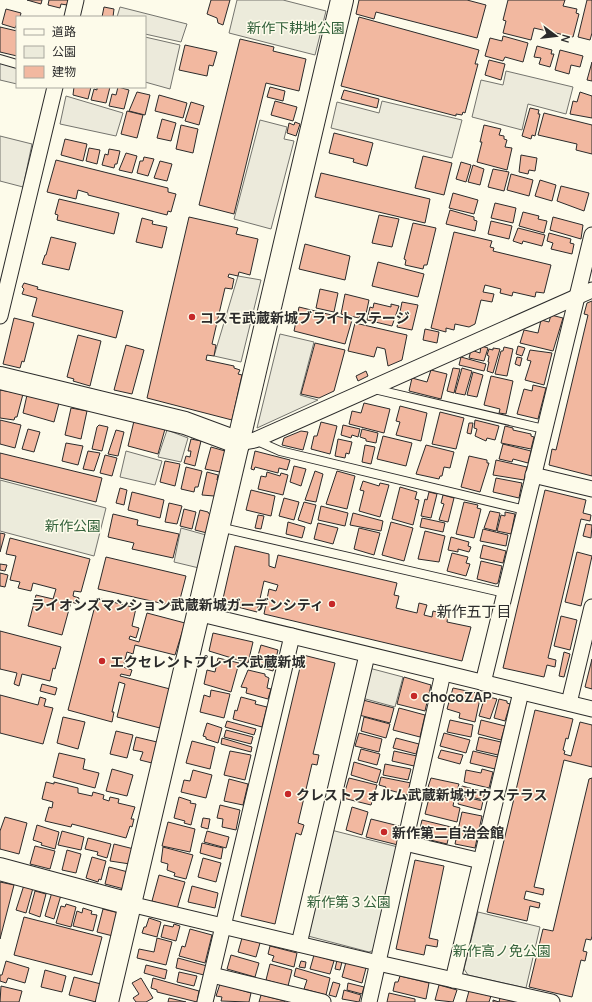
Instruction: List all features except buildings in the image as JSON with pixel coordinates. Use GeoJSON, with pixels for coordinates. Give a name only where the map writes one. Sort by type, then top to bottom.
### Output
{"type":"FeatureCollection","features":[{"type":"Feature","properties":{"kind":"street"},"geometry":{"type":"LineString","coordinates":[[72,16],[76,0]]}},
{"type":"Feature","properties":{"kind":"street"},"geometry":{"type":"LineString","coordinates":[[107,1002],[218,527],[247,442],[342,0]]}},
{"type":"Feature","properties":{"kind":"street"},"geometry":{"type":"LineString","coordinates":[[0,316],[55,88]]}},
{"type":"Feature","properties":{"kind":"street"},"geometry":{"type":"LineString","coordinates":[[483,683],[592,235]]}},
{"type":"Feature","properties":{"kind":"street"},"geometry":{"type":"LineString","coordinates":[[0,378],[185,423],[247,442],[577,295],[592,290]]}},
{"type":"Feature","properties":{"kind":"street"},"geometry":{"type":"LineString","coordinates":[[533,475],[592,489]]}},
{"type":"Feature","properties":{"kind":"street"},"geometry":{"type":"LineString","coordinates":[[569,703],[592,607]]}},
{"type":"Feature","properties":{"kind":"street"},"geometry":{"type":"LineString","coordinates":[[197,613],[592,709]]}},
{"type":"Feature","properties":{"kind":"street"},"geometry":{"type":"LineString","coordinates":[[205,1002],[292,636]]}},
{"type":"Feature","properties":{"kind":"street"},"geometry":{"type":"LineString","coordinates":[[299,944],[367,655]]}},
{"type":"Feature","properties":{"kind":"street"},"geometry":{"type":"LineString","coordinates":[[369,1002],[443,673]]}},
{"type":"Feature","properties":{"kind":"street"},"geometry":{"type":"LineString","coordinates":[[453,980],[521,692]]}},
{"type":"Feature","properties":{"kind":"street"},"geometry":{"type":"LineString","coordinates":[[405,843],[481,861]]}},
{"type":"Feature","properties":{"kind":"street"},"geometry":{"type":"LineString","coordinates":[[0,869],[130,904],[378,963],[552,1002]]}},
{"type":"Feature","properties":{"kind":"street"},"geometry":{"type":"LineString","coordinates":[[212,975],[323,1002]]}},
{"type":"Feature","properties":{"kind":"lane"},"geometry":{"type":"LineString","coordinates":[[0,59],[16,64]]}},
{"type":"Feature","properties":{"kind":"lane"},"geometry":{"type":"LineString","coordinates":[[371,388],[544,429]]}},
{"type":"Feature","properties":{"kind":"lane"},"geometry":{"type":"LineString","coordinates":[[247,442],[525,510]]}},
{"type":"Feature","properties":{"kind":"lane"},"geometry":{"type":"LineString","coordinates":[[218,527],[505,593]]}},
{"type":"Feature","properties":{"kind":"green space","name":"新作下耕地公園"},"geometry":{"type":"Polygon","coordinates":[[[237,0],[283,0],[326,11],[315,55],[229,33],[237,0]]]}},
{"type":"Feature","properties":{"kind":"green space","name":"新作公園"},"geometry":{"type":"Polygon","coordinates":[[[0,480],[106,508],[94,556],[0,531],[0,480]]]}},
{"type":"Feature","properties":{"kind":"green space","name":"新作第３公園"},"geometry":{"type":"Polygon","coordinates":[[[331,830],[398,847],[374,950],[369,952],[308,936],[331,830]]]}},
{"type":"Feature","properties":{"kind":"green space","name":"新作高ノ免公園"},"geometry":{"type":"Polygon","coordinates":[[[478,912],[540,927],[526,988],[468,975],[464,969],[478,912]]]}},
{"type":"Feature","properties":{"kind":"shaded area"},"geometry":{"type":"Polygon","coordinates":[[[120,7],[187,24],[181,42],[146,34],[146,16],[117,16],[120,7]]]}},
{"type":"Feature","properties":{"kind":"shaded area"},"geometry":{"type":"Polygon","coordinates":[[[146,37],[180,45],[170,89],[146,82],[146,37]]]}},
{"type":"Feature","properties":{"kind":"shaded area"},"geometry":{"type":"Polygon","coordinates":[[[0,63],[16,67],[16,84],[0,80],[0,63]]]}},
{"type":"Feature","properties":{"kind":"shaded area"},"geometry":{"type":"Polygon","coordinates":[[[506,71],[573,87],[566,114],[528,104],[522,130],[472,117],[481,80],[503,85],[506,71]]]}},
{"type":"Feature","properties":{"kind":"shaded area"},"geometry":{"type":"Polygon","coordinates":[[[66,96],[123,113],[116,136],[60,124],[66,96]]]}},
{"type":"Feature","properties":{"kind":"shaded area"},"geometry":{"type":"Polygon","coordinates":[[[382,101],[462,120],[452,158],[331,128],[337,102],[379,113],[382,101]]]}},
{"type":"Feature","properties":{"kind":"shaded area"},"geometry":{"type":"Polygon","coordinates":[[[260,120],[287,127],[284,139],[294,141],[271,229],[234,219],[260,120]]]}},
{"type":"Feature","properties":{"kind":"shaded area"},"geometry":{"type":"Polygon","coordinates":[[[0,136],[32,144],[23,187],[0,181],[0,136]]]}},
{"type":"Feature","properties":{"kind":"shaded area"},"geometry":{"type":"Polygon","coordinates":[[[238,276],[261,280],[241,362],[214,356],[238,276]]]}},
{"type":"Feature","properties":{"kind":"shaded area"},"geometry":{"type":"Polygon","coordinates":[[[280,334],[314,342],[300,395],[318,400],[257,428],[280,334]]]}},
{"type":"Feature","properties":{"kind":"shaded area"},"geometry":{"type":"Polygon","coordinates":[[[167,430],[188,438],[181,462],[158,457],[167,430]]]}},
{"type":"Feature","properties":{"kind":"shaded area"},"geometry":{"type":"Polygon","coordinates":[[[126,451],[162,461],[155,485],[120,477],[126,451]]]}},
{"type":"Feature","properties":{"kind":"shaded area"},"geometry":{"type":"Polygon","coordinates":[[[181,528],[206,535],[199,568],[174,562],[181,528]]]}},
{"type":"Feature","properties":{"kind":"shaded area"},"geometry":{"type":"Polygon","coordinates":[[[369,668],[403,677],[395,707],[362,698],[369,668]]]}},
{"type":"Feature","properties":{"kind":"place","name":"コスモ武蔵新城ブライトステージ"},"geometry":{"type":"Point","coordinates":[192,317]}},
{"type":"Feature","properties":{"kind":"place","name":"ライオンズマンション武蔵新城ガーデンシティ"},"geometry":{"type":"Point","coordinates":[332,604]}},
{"type":"Feature","properties":{"kind":"place","name":"エクセレントプレイス武蔵新城"},"geometry":{"type":"Point","coordinates":[102,661]}},
{"type":"Feature","properties":{"kind":"place","name":"chocoZAP"},"geometry":{"type":"Point","coordinates":[414,696]}},
{"type":"Feature","properties":{"kind":"place","name":"クレストフォルム武蔵新城サウステラス"},"geometry":{"type":"Point","coordinates":[288,794]}},
{"type":"Feature","properties":{"kind":"place","name":"新作第二自治会館"},"geometry":{"type":"Point","coordinates":[384,832]}},
{"type":"Feature","properties":{"kind":"district","name":"新作五丁目"},"geometry":{"type":"Point","coordinates":[474,611]}}]}
